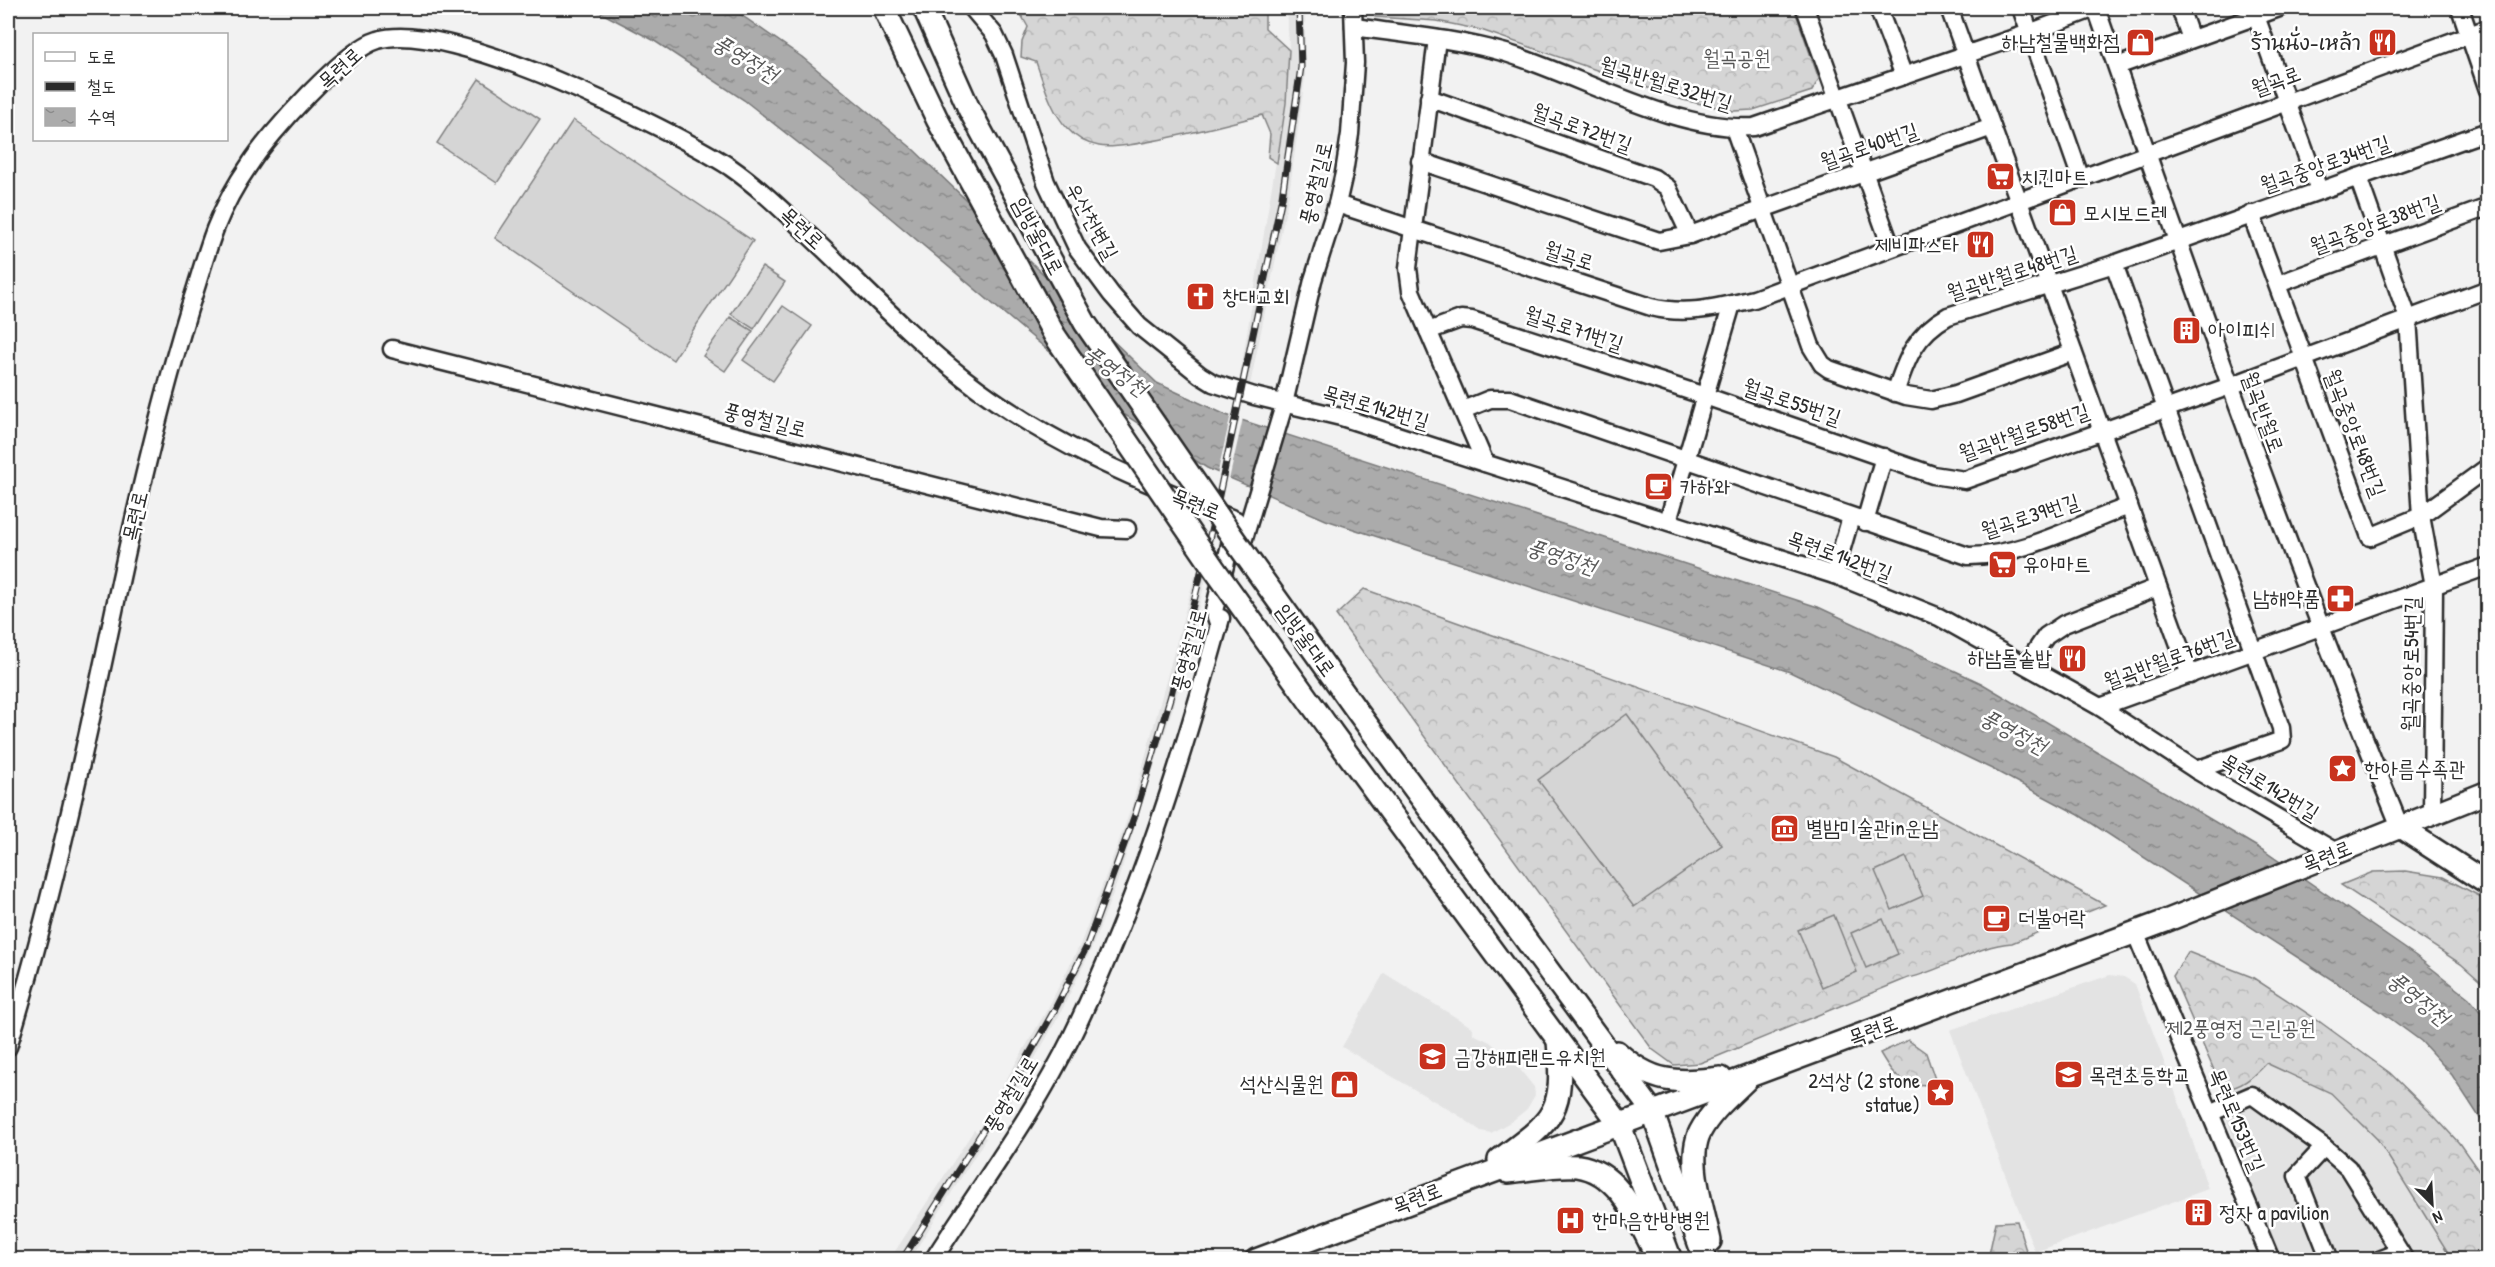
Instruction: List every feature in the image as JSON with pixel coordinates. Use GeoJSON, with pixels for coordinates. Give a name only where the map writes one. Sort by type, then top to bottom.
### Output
{"type":"FeatureCollection","features":[{"type":"Feature","properties":{"kind":"main road"},"geometry":{"type":"LineString","coordinates":[[884,8],[937,119],[1055,336],[1215,570],[1619,1123],[1671,1260]]}},
{"type":"Feature","properties":{"kind":"main road","name":"임방울대로"},"geometry":{"type":"LineString","coordinates":[[924,8],[969,109],[1084,323],[1357,711],[1652,1111],[1705,1260]]}},
{"type":"Feature","properties":{"kind":"main road","name":"목련로"},"geometry":{"type":"LineString","coordinates":[[1256,1260],[2163,922],[2487,792]]}},
{"type":"Feature","properties":{"kind":"main road"},"geometry":{"type":"LineString","coordinates":[[2400,827],[2487,884]]}},
{"type":"Feature","properties":{"kind":"main road"},"geometry":{"type":"LineString","coordinates":[[1591,1028],[1629,1063],[1653,1077],[1683,1081],[1751,1075]]}},
{"type":"Feature","properties":{"kind":"main road"},"geometry":{"type":"LineString","coordinates":[[1477,1176],[1538,1131],[1551,1116],[1560,1093],[1558,1040]]}},
{"type":"Feature","properties":{"kind":"main road"},"geometry":{"type":"LineString","coordinates":[[1714,1260],[1696,1168],[1696,1143],[1707,1122],[1751,1075]]}},
{"type":"Feature","properties":{"kind":"main road"},"geometry":{"type":"LineString","coordinates":[[1477,1176],[1561,1166],[1578,1166],[1598,1172],[1617,1187],[1659,1260]]}},
{"type":"Feature","properties":{"kind":"street","name":"우산천변길"},"geometry":{"type":"LineString","coordinates":[[972,8],[994,34],[1004,56],[1046,182],[1067,229],[1083,257],[1110,294],[1139,326],[1187,367],[1213,382],[1283,408]]}},
{"type":"Feature","properties":{"kind":"street","name":"풍영철길로"},"geometry":{"type":"LineString","coordinates":[[933,1260],[1038,1097],[1071,1037],[1145,868],[1185,750],[1219,626],[1214,611],[1240,526],[1283,408],[1313,280],[1337,204],[1350,134],[1353,8]]}},
{"type":"Feature","properties":{"kind":"street"},"geometry":{"type":"LineString","coordinates":[[1805,8],[1891,247]]}},
{"type":"Feature","properties":{"kind":"street"},"geometry":{"type":"LineString","coordinates":[[1878,8],[1904,76]]}},
{"type":"Feature","properties":{"kind":"street"},"geometry":{"type":"LineString","coordinates":[[1949,8],[2190,675]]}},
{"type":"Feature","properties":{"kind":"street"},"geometry":{"type":"LineString","coordinates":[[2021,8],[2081,179]]}},
{"type":"Feature","properties":{"kind":"street","name":"월곡반월로32번길"},"geometry":{"type":"LineString","coordinates":[[1354,27],[1437,39],[1506,53],[1645,105],[1734,129],[1754,127],[2030,33],[2096,8]]}},
{"type":"Feature","properties":{"kind":"street","name":"월곡반월로"},"geometry":{"type":"LineString","coordinates":[[2096,8],[2230,386],[2320,629],[2400,827]]}},
{"type":"Feature","properties":{"kind":"street"},"geometry":{"type":"LineString","coordinates":[[2180,8],[2191,39]]}},
{"type":"Feature","properties":{"kind":"street"},"geometry":{"type":"LineString","coordinates":[[2117,66],[2191,39],[2255,12],[2279,8]]}},
{"type":"Feature","properties":{"kind":"street"},"geometry":{"type":"LineString","coordinates":[[2460,8],[2487,90]]}},
{"type":"Feature","properties":{"kind":"street"},"geometry":{"type":"LineString","coordinates":[[2255,12],[2319,190]]}},
{"type":"Feature","properties":{"kind":"street","name":"월곡로"},"geometry":{"type":"LineString","coordinates":[[1337,204],[1661,310],[1702,311],[1732,304],[1788,285],[2487,28]]}},
{"type":"Feature","properties":{"kind":"street","name":"목련로"},"geometry":{"type":"LineString","coordinates":[[8,1047],[47,911],[81,768],[133,521],[165,389],[214,231],[234,188],[253,158],[338,67],[363,47],[376,40],[417,37],[467,49],[586,92],[656,125],[731,168],[766,195],[897,319],[964,378],[1035,429],[1125,475],[1240,526]]}},
{"type":"Feature","properties":{"kind":"street"},"geometry":{"type":"LineString","coordinates":[[1437,39],[1408,268],[1411,291],[1485,463]]}},
{"type":"Feature","properties":{"kind":"street","name":"월곡로72번길"},"geometry":{"type":"LineString","coordinates":[[1429,98],[1654,178],[1668,188],[1690,235]]}},
{"type":"Feature","properties":{"kind":"street","name":"월곡로40번길"},"geometry":{"type":"LineString","coordinates":[[1761,208],[1992,127]]}},
{"type":"Feature","properties":{"kind":"street"},"geometry":{"type":"LineString","coordinates":[[1734,129],[1811,346],[1822,364],[1837,374],[1894,393],[1931,400],[1946,398],[2073,352]]}},
{"type":"Feature","properties":{"kind":"street","name":"월곡중앙로34번길"},"geometry":{"type":"LineString","coordinates":[[2178,240],[2487,131]]}},
{"type":"Feature","properties":{"kind":"street"},"geometry":{"type":"LineString","coordinates":[[1420,161],[1659,241],[1690,235],[1761,208]]}},
{"type":"Feature","properties":{"kind":"street"},"geometry":{"type":"LineString","coordinates":[[2358,177],[2408,318],[2421,516],[2434,586]]}},
{"type":"Feature","properties":{"kind":"street","name":"월곡중앙로38번길"},"geometry":{"type":"LineString","coordinates":[[2278,284],[2487,207]]}},
{"type":"Feature","properties":{"kind":"street","name":"월곡중앙로48번길"},"geometry":{"type":"LineString","coordinates":[[2251,214],[2370,537],[2421,516],[2487,467]]}},
{"type":"Feature","properties":{"kind":"street","name":"월곡반월로48번길"},"geometry":{"type":"LineString","coordinates":[[1894,393],[1909,352],[1921,336],[1937,322],[2114,264],[2178,240]]}},
{"type":"Feature","properties":{"kind":"street"},"geometry":{"type":"LineString","coordinates":[[2114,264],[2252,653]]}},
{"type":"Feature","properties":{"kind":"street","name":"월곡반월로58번길"},"geometry":{"type":"LineString","coordinates":[[1865,450],[1933,476],[1965,480],[2102,429],[2230,386],[2487,289]]}},
{"type":"Feature","properties":{"kind":"street"},"geometry":{"type":"LineString","coordinates":[[1668,521],[1732,304]]}},
{"type":"Feature","properties":{"kind":"street","name":"월곡로71번길"},"geometry":{"type":"LineString","coordinates":[[1428,331],[1461,319],[1472,320],[1705,396]]}},
{"type":"Feature","properties":{"kind":"street","name":"풍영철길로"},"geometry":{"type":"LineString","coordinates":[[392,348],[1101,528],[1127,529]]}},
{"type":"Feature","properties":{"kind":"street","name":"월곡로55번길"},"geometry":{"type":"LineString","coordinates":[[1705,396],[1865,450]]}},
{"type":"Feature","properties":{"kind":"street"},"geometry":{"type":"LineString","coordinates":[[1462,411],[1490,399],[1510,399],[1852,518]]}},
{"type":"Feature","properties":{"kind":"street","name":"목련로142번길"},"geometry":{"type":"LineString","coordinates":[[1283,408],[1341,417],[1668,521],[1834,575],[1939,617],[2100,707],[2328,855]]}},
{"type":"Feature","properties":{"kind":"street"},"geometry":{"type":"LineString","coordinates":[[1834,575],[1852,518],[1884,457]]}},
{"type":"Feature","properties":{"kind":"street","name":"월곡로39번길"},"geometry":{"type":"LineString","coordinates":[[1852,518],[1968,556],[1991,557],[2129,506]]}},
{"type":"Feature","properties":{"kind":"street","name":"월곡중앙로54번길"},"geometry":{"type":"LineString","coordinates":[[2320,629],[2487,566]]}},
{"type":"Feature","properties":{"kind":"street","name":"월곡중앙로54번길"},"geometry":{"type":"LineString","coordinates":[[2432,814],[2434,586]]}},
{"type":"Feature","properties":{"kind":"street"},"geometry":{"type":"LineString","coordinates":[[2026,664],[2046,636],[2064,624],[2158,587]]}},
{"type":"Feature","properties":{"kind":"street","name":"월곡반월로76번길"},"geometry":{"type":"LineString","coordinates":[[2100,707],[2320,629]]}},
{"type":"Feature","properties":{"kind":"street","name":"월곡반월로76번길"},"geometry":{"type":"LineString","coordinates":[[2196,770],[2282,740],[2281,728],[2252,653]]}},
{"type":"Feature","properties":{"kind":"street","name":"목련로153번길"},"geometry":{"type":"LineString","coordinates":[[2135,932],[2271,1260]]}},
{"type":"Feature","properties":{"kind":"street"},"geometry":{"type":"LineString","coordinates":[[2210,1113],[2252,1095],[2324,1147],[2348,1168],[2403,1256],[2379,1260]]}},
{"type":"Feature","properties":{"kind":"street","name":"목련로153번길"},"geometry":{"type":"LineString","coordinates":[[2324,1147],[2297,1176],[2330,1260]]}},
{"type":"Feature","properties":{"kind":"street"},"geometry":{"type":"LineString","coordinates":[[1287,1247],[1308,1260]]}},
{"type":"Feature","properties":{"kind":"shaded area"},"geometry":{"type":"Polygon","coordinates":[[[1287,8],[1305,8],[1305,77],[1289,194],[1250,385],[1239,381],[1286,103],[1289,50],[1287,8]]]}},
{"type":"Feature","properties":{"kind":"shaded area"},"geometry":{"type":"Polygon","coordinates":[[[1195,575],[1206,578],[1176,698],[1117,883],[1091,950],[1060,1014],[1008,1106],[995,1099],[1048,1008],[1080,945],[1131,809],[1195,575]]]}},
{"type":"Feature","properties":{"kind":"shaded area","name":"금강해피랜드유치원"},"geometry":{"type":"Polygon","coordinates":[[[1384,973],[1473,1028],[1473,1034],[1490,1042],[1518,1067],[1534,1087],[1535,1095],[1527,1109],[1491,1133],[1481,1131],[1342,1047],[1384,973]]]}},
{"type":"Feature","properties":{"kind":"shaded area","name":"목련초등학교"},"geometry":{"type":"Polygon","coordinates":[[[2110,975],[2124,977],[2135,984],[2186,1121],[2208,1189],[2035,1252],[1950,1030],[2110,975]]]}},
{"type":"Feature","properties":{"kind":"shaded area"},"geometry":{"type":"Polygon","coordinates":[[[2265,1063],[2331,1093],[2378,1140],[2452,1259],[2281,1259],[2227,1121],[2220,1084],[2225,1089],[2251,1079],[2265,1063]]]}},
{"type":"Feature","properties":{"kind":"shaded area"},"geometry":{"type":"Polygon","coordinates":[[[974,1130],[986,1138],[910,1259],[890,1259],[974,1130]]]}},
{"type":"Feature","properties":{"kind":"green space"},"geometry":{"type":"Polygon","coordinates":[[[987,8],[1265,8],[1265,28],[1289,50],[1286,103],[1277,163],[1268,157],[1270,134],[1262,115],[1131,145],[1099,146],[1081,140],[1061,121],[1036,62],[1021,57],[1022,42],[1028,27],[1020,13],[997,13],[987,8]]]}},
{"type":"Feature","properties":{"kind":"green space","name":"월곡공원"},"geometry":{"type":"Polygon","coordinates":[[[1374,8],[1794,8],[1819,79],[1812,91],[1753,110],[1734,111],[1683,100],[1481,30],[1437,21],[1375,17],[1374,8]]]}},
{"type":"Feature","properties":{"kind":"green space"},"geometry":{"type":"Polygon","coordinates":[[[479,79],[540,119],[497,183],[437,143],[479,79]]]}},
{"type":"Feature","properties":{"kind":"green space"},"geometry":{"type":"Polygon","coordinates":[[[573,120],[753,241],[673,360],[495,238],[573,120]]]}},
{"type":"Feature","properties":{"kind":"green space"},"geometry":{"type":"Polygon","coordinates":[[[762,267],[785,282],[754,329],[731,314],[762,267]]]}},
{"type":"Feature","properties":{"kind":"green space"},"geometry":{"type":"Polygon","coordinates":[[[783,306],[812,326],[773,381],[743,360],[783,306]]]}},
{"type":"Feature","properties":{"kind":"green space"},"geometry":{"type":"Polygon","coordinates":[[[730,317],[753,331],[725,371],[703,356],[730,317]]]}},
{"type":"Feature","properties":{"kind":"green space"},"geometry":{"type":"Polygon","coordinates":[[[1364,589],[1834,757],[2105,905],[2012,943],[1986,948],[1921,975],[1908,978],[1700,1063],[1674,1065],[1652,1049],[1336,615],[1364,589]]]}},
{"type":"Feature","properties":{"kind":"green space"},"geometry":{"type":"Polygon","coordinates":[[[1627,714],[1722,845],[1634,907],[1538,780],[1627,714]]]}},
{"type":"Feature","properties":{"kind":"green space"},"geometry":{"type":"Polygon","coordinates":[[[1906,857],[1923,896],[1892,910],[1875,871],[1906,857]]]}},
{"type":"Feature","properties":{"kind":"green space"},"geometry":{"type":"Polygon","coordinates":[[[2405,871],[2443,877],[2487,900],[2487,987],[2461,964],[2341,885],[2373,872],[2405,871]]]}},
{"type":"Feature","properties":{"kind":"green space"},"geometry":{"type":"Polygon","coordinates":[[[1834,915],[1857,972],[1822,987],[1798,930],[1834,915]]]}},
{"type":"Feature","properties":{"kind":"green space"},"geometry":{"type":"Polygon","coordinates":[[[1883,919],[1898,954],[1866,968],[1851,933],[1883,919]]]}},
{"type":"Feature","properties":{"kind":"green space","name":"제2풍영정 근린공원"},"geometry":{"type":"Polygon","coordinates":[[[2188,952],[2252,977],[2316,1019],[2390,1073],[2435,1117],[2459,1143],[2487,1183],[2487,1259],[2452,1259],[2378,1140],[2331,1093],[2266,1063],[2238,1086],[2225,1089],[2220,1084],[2173,976],[2188,952]]]}},
{"type":"Feature","properties":{"kind":"green space"},"geometry":{"type":"Polygon","coordinates":[[[1908,1040],[1926,1053],[1937,1085],[1909,1083],[1902,1080],[1891,1070],[1880,1053],[1908,1040]]]}},
{"type":"Feature","properties":{"kind":"green space"},"geometry":{"type":"Polygon","coordinates":[[[2017,1221],[2027,1254],[2024,1259],[1988,1259],[1996,1222],[2017,1221]]]}},
{"type":"Feature","properties":{"kind":"water","name":"풍영정천"},"geometry":{"type":"Polygon","coordinates":[[[592,8],[731,8],[802,57],[913,149],[1157,383],[1226,415],[1818,607],[1981,683],[2264,851],[2416,956],[2469,998],[2487,1020],[2487,1129],[2452,1075],[2421,1041],[2380,1011],[2079,815],[1992,769],[1790,672],[1326,520],[1207,468],[1125,415],[849,183],[744,100],[653,40],[592,8]]]}},
{"type":"Feature","properties":{"kind":"pier"},"geometry":{"type":"Polygon","coordinates":[[[1231,414],[1243,418],[1229,480],[1217,476],[1231,414]]]}},
{"type":"Feature","properties":{"kind":"railway"},"geometry":{"type":"LineString","coordinates":[[902,1260],[1019,1073],[1054,1011],[1086,948],[1136,812],[1171,695],[1214,519],[1282,197],[1301,67],[1299,8]]}},
{"type":"Feature","properties":{"kind":"place","name":"하남철물백화점"},"geometry":{"type":"Point","coordinates":[2141,42]}},
{"type":"Feature","properties":{"kind":"place","name":"ร้านนั่ง-เหล้า"},"geometry":{"type":"Point","coordinates":[2382,43]}},
{"type":"Feature","properties":{"kind":"place","name":"치킨마트"},"geometry":{"type":"Point","coordinates":[2000,177]}},
{"type":"Feature","properties":{"kind":"place","name":"모시보드레"},"geometry":{"type":"Point","coordinates":[2062,213]}},
{"type":"Feature","properties":{"kind":"place","name":"제비파스타"},"geometry":{"type":"Point","coordinates":[1980,245]}},
{"type":"Feature","properties":{"kind":"place","name":"창대교회"},"geometry":{"type":"Point","coordinates":[1201,297]}},
{"type":"Feature","properties":{"kind":"place","name":"아이피쉬"},"geometry":{"type":"Point","coordinates":[2187,330]}},
{"type":"Feature","properties":{"kind":"place","name":"카하와"},"geometry":{"type":"Point","coordinates":[1659,487]}},
{"type":"Feature","properties":{"kind":"place","name":"유아마트"},"geometry":{"type":"Point","coordinates":[2002,564]}},
{"type":"Feature","properties":{"kind":"place","name":"남해약품"},"geometry":{"type":"Point","coordinates":[2341,598]}},
{"type":"Feature","properties":{"kind":"place","name":"하남돌솥밥"},"geometry":{"type":"Point","coordinates":[2073,658]}},
{"type":"Feature","properties":{"kind":"place","name":"한아름수족관"},"geometry":{"type":"Point","coordinates":[2343,769]}},
{"type":"Feature","properties":{"kind":"place","name":"별밤미술관in운남"},"geometry":{"type":"Point","coordinates":[1785,828]}},
{"type":"Feature","properties":{"kind":"place","name":"더불어락"},"geometry":{"type":"Point","coordinates":[1997,918]}},
{"type":"Feature","properties":{"kind":"place","name":"금강해피랜드유치원"},"geometry":{"type":"Point","coordinates":[1433,1057]}},
{"type":"Feature","properties":{"kind":"place","name":"목련초등학교"},"geometry":{"type":"Point","coordinates":[2068,1075]}},
{"type":"Feature","properties":{"kind":"place","name":"석산식물원"},"geometry":{"type":"Point","coordinates":[1345,1084]}},
{"type":"Feature","properties":{"kind":"place","name":"2석상 (2 stone statue)"},"geometry":{"type":"Point","coordinates":[1941,1093]}},
{"type":"Feature","properties":{"kind":"place","name":"정자 a pavilion"},"geometry":{"type":"Point","coordinates":[2198,1213]}},
{"type":"Feature","properties":{"kind":"place","name":"한마음한방병원"},"geometry":{"type":"Point","coordinates":[1571,1220]}}]}
